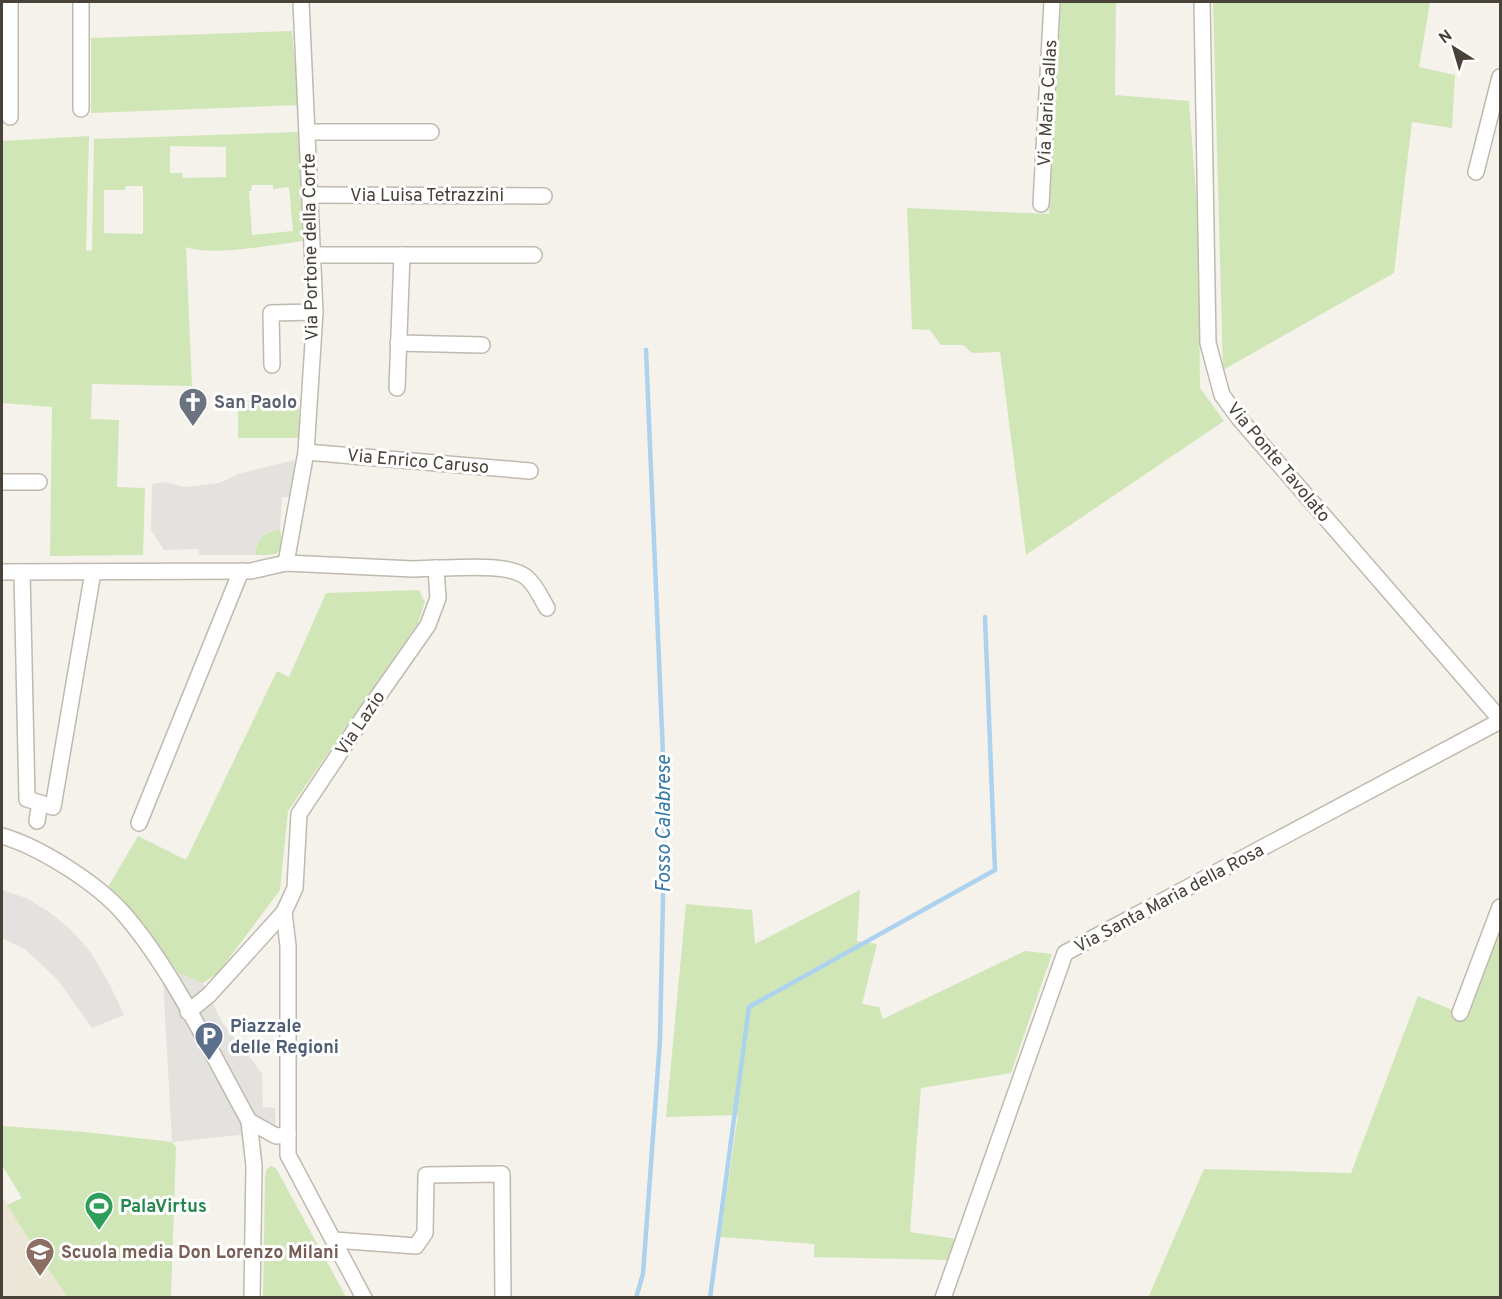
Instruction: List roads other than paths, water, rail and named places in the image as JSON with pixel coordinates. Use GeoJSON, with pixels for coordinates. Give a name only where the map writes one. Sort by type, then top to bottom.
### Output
{"type":"FeatureCollection","features":[{"type":"Feature","properties":{"kind":"street"},"geometry":{"type":"LineString","coordinates":[[10,2],[10,117]]}},
{"type":"Feature","properties":{"kind":"street"},"geometry":{"type":"LineString","coordinates":[[81,2],[81,109]]}},
{"type":"Feature","properties":{"kind":"street","name":"Via Portone della Corte"},"geometry":{"type":"LineString","coordinates":[[286,563],[306,452],[315,312],[301,2]]}},
{"type":"Feature","properties":{"kind":"street","name":"Via Maria Callas"},"geometry":{"type":"LineString","coordinates":[[1041,204],[1053,2]]}},
{"type":"Feature","properties":{"kind":"street","name":"Via Ponte Tavolato"},"geometry":{"type":"LineString","coordinates":[[1202,2],[1209,343],[1222,395],[1246,426],[1500,720]]}},
{"type":"Feature","properties":{"kind":"street"},"geometry":{"type":"LineString","coordinates":[[1476,172],[1500,77]]}},
{"type":"Feature","properties":{"kind":"street"},"geometry":{"type":"LineString","coordinates":[[307,132],[431,132]]}},
{"type":"Feature","properties":{"kind":"street","name":"Via Luisa Tetrazzini"},"geometry":{"type":"LineString","coordinates":[[310,195],[544,196]]}},
{"type":"Feature","properties":{"kind":"street"},"geometry":{"type":"LineString","coordinates":[[314,255],[534,255]]}},
{"type":"Feature","properties":{"kind":"street"},"geometry":{"type":"LineString","coordinates":[[397,388],[402,255]]}},
{"type":"Feature","properties":{"kind":"street"},"geometry":{"type":"LineString","coordinates":[[272,365],[271,313],[315,312]]}},
{"type":"Feature","properties":{"kind":"street"},"geometry":{"type":"LineString","coordinates":[[398,343],[482,345]]}},
{"type":"Feature","properties":{"kind":"street","name":"Via Enrico Caruso"},"geometry":{"type":"LineString","coordinates":[[306,452],[530,471]]}},
{"type":"Feature","properties":{"kind":"street"},"geometry":{"type":"LineString","coordinates":[[2,482],[39,482]]}},
{"type":"Feature","properties":{"kind":"street"},"geometry":{"type":"LineString","coordinates":[[2,572],[241,571],[286,563],[413,569],[494,568],[525,576],[534,585],[548,608]]}},
{"type":"Feature","properties":{"kind":"street","name":"Via Lazio"},"geometry":{"type":"LineString","coordinates":[[364,1298],[288,1155],[282,1136],[288,946],[284,912],[295,888],[299,814],[428,625],[438,598],[436,568]]}},
{"type":"Feature","properties":{"kind":"street"},"geometry":{"type":"LineString","coordinates":[[139,823],[241,571]]}},
{"type":"Feature","properties":{"kind":"street"},"geometry":{"type":"LineString","coordinates":[[22,572],[27,799],[53,807],[93,572]]}},
{"type":"Feature","properties":{"kind":"street","name":"Via Santa Maria della Rosa"},"geometry":{"type":"LineString","coordinates":[[943,1298],[1065,953],[1500,720]]}},
{"type":"Feature","properties":{"kind":"street"},"geometry":{"type":"LineString","coordinates":[[37,821],[40,803]]}},
{"type":"Feature","properties":{"kind":"street"},"geometry":{"type":"LineString","coordinates":[[2,836],[14,839],[62,864],[93,886],[122,912],[169,977],[188,1012],[249,1128],[254,1166],[252,1298]]}},
{"type":"Feature","properties":{"kind":"street"},"geometry":{"type":"LineString","coordinates":[[1460,1013],[1500,908]]}},
{"type":"Feature","properties":{"kind":"street"},"geometry":{"type":"LineString","coordinates":[[188,1012],[209,995],[284,912]]}},
{"type":"Feature","properties":{"kind":"street"},"geometry":{"type":"LineString","coordinates":[[249,1128],[282,1136]]}},
{"type":"Feature","properties":{"kind":"street"},"geometry":{"type":"LineString","coordinates":[[334,1240],[416,1246],[425,1233],[426,1175],[502,1174],[503,1298]]}},
{"type":"Feature","properties":{"kind":"waterway","name":"Fosso Calabrese"},"geometry":{"type":"LineString","coordinates":[[636,1298],[643,1274],[660,1040],[665,803],[646,350]]}},
{"type":"Feature","properties":{"kind":"waterway"},"geometry":{"type":"LineString","coordinates":[[710,1298],[749,1007],[995,870],[985,617]]}},
{"type":"Feature","properties":{"kind":"place","name":"San Paolo"},"geometry":{"type":"Point","coordinates":[193,428]}},
{"type":"Feature","properties":{"kind":"place","name":"Piazzale delle Regioni"},"geometry":{"type":"Point","coordinates":[209,1062]}},
{"type":"Feature","properties":{"kind":"place","name":"PalaVirtus"},"geometry":{"type":"Point","coordinates":[99,1232]}},
{"type":"Feature","properties":{"kind":"place","name":"Scuola media Don Lorenzo Milani"},"geometry":{"type":"Point","coordinates":[40,1278]}}]}
